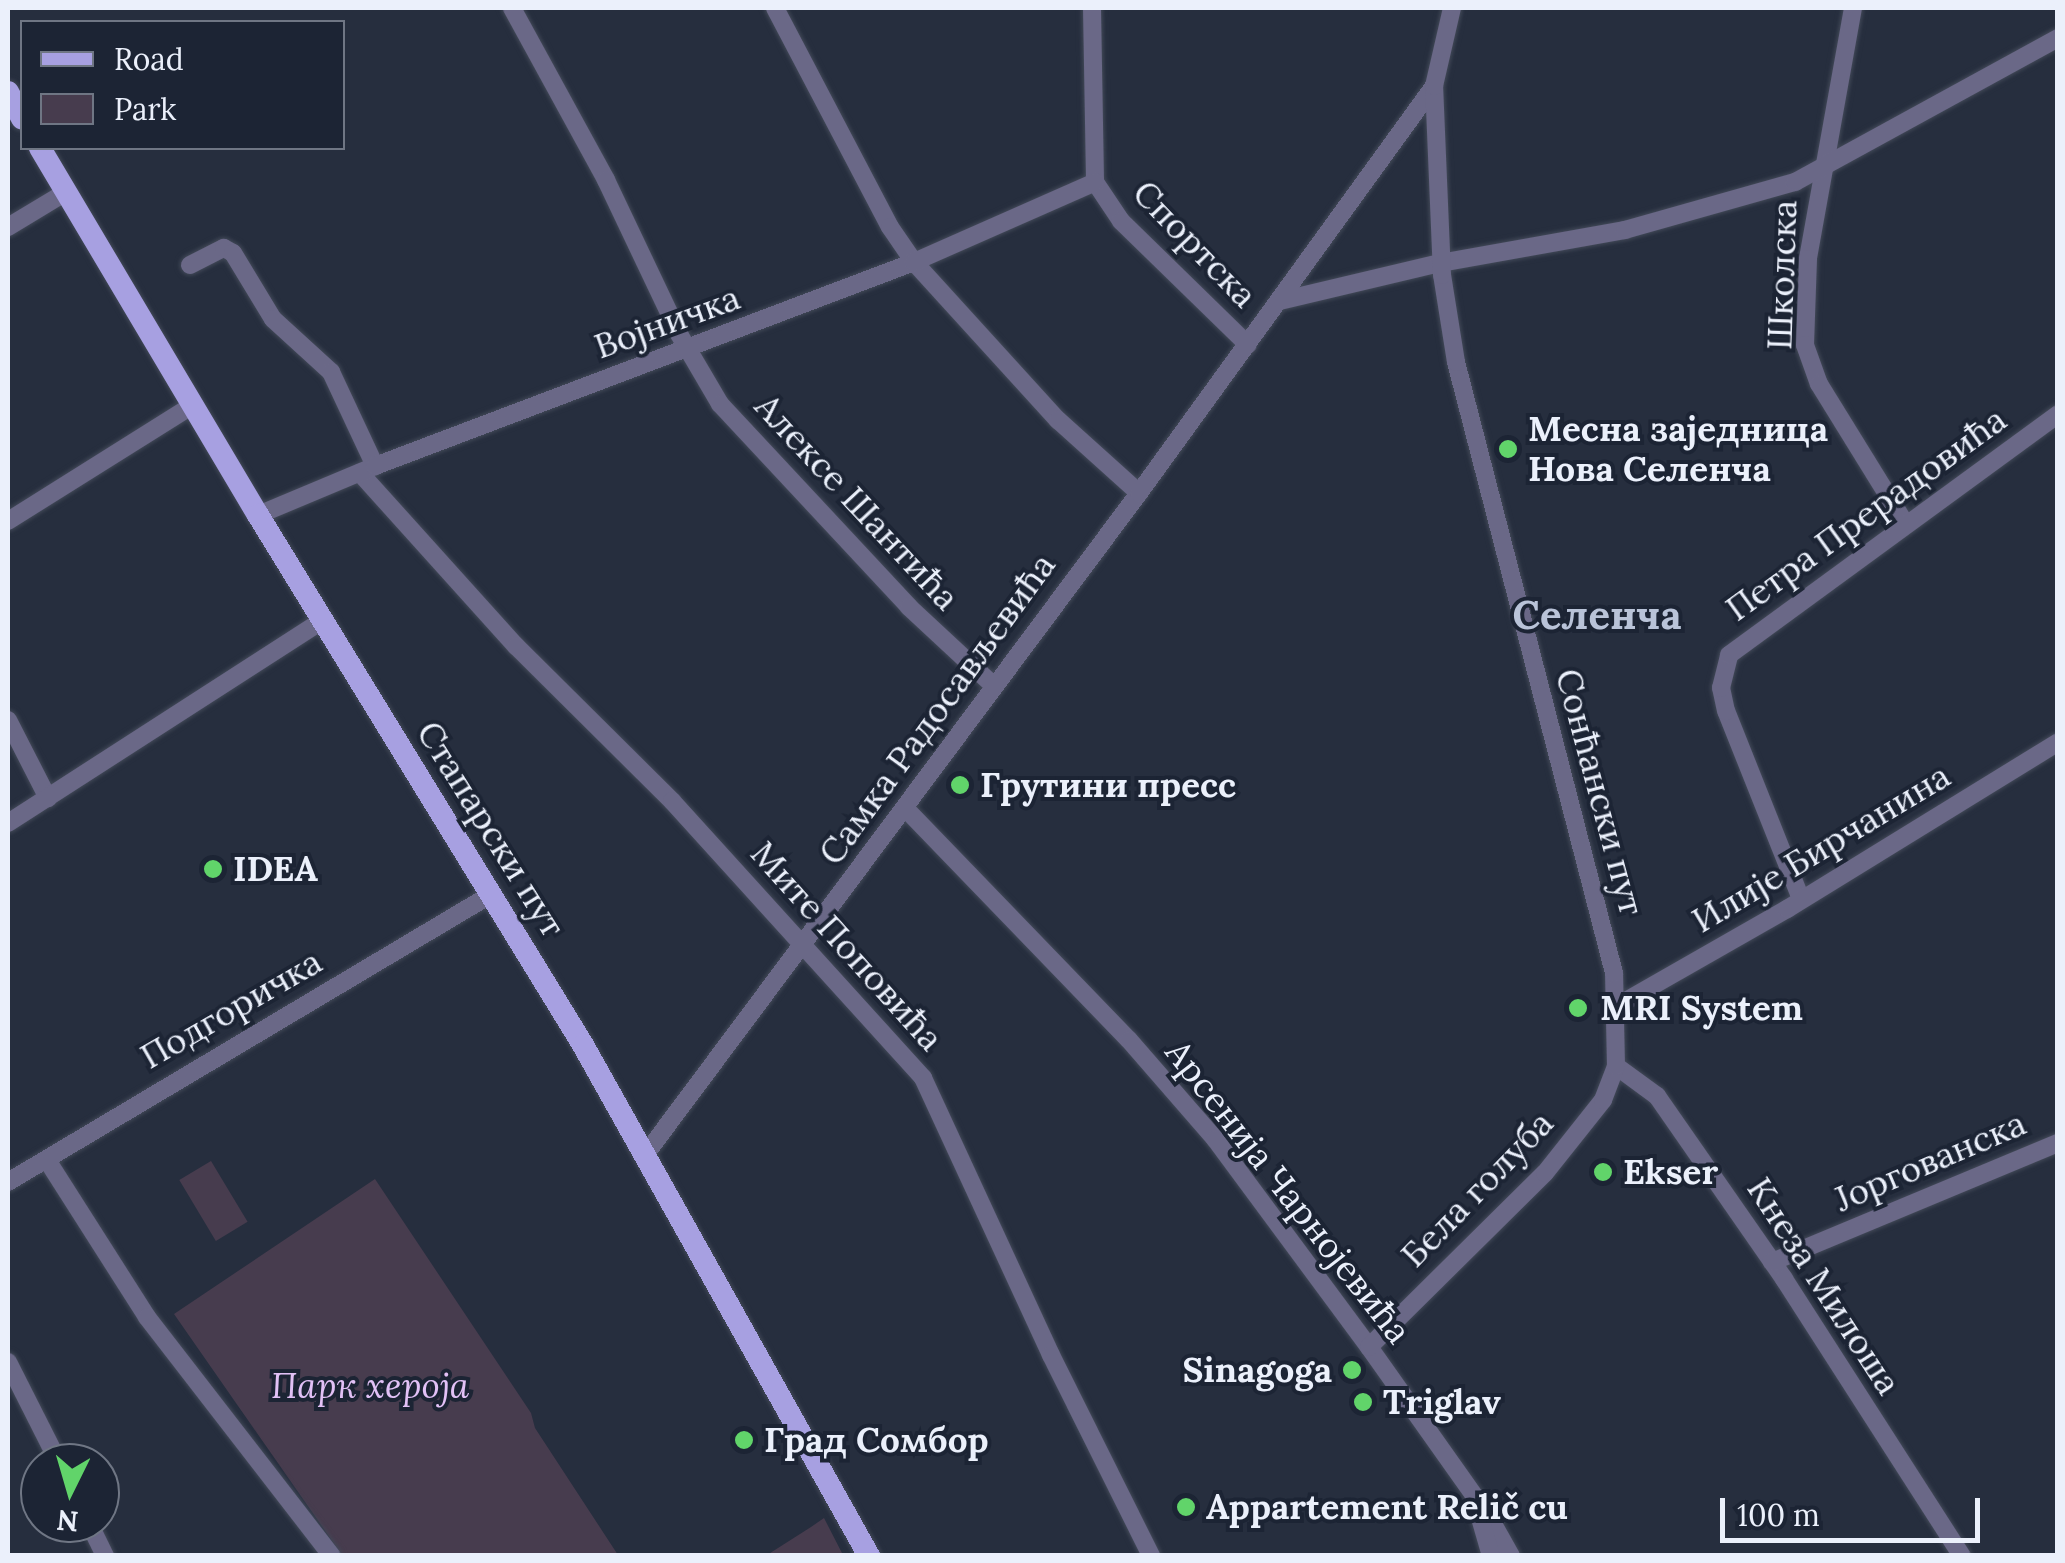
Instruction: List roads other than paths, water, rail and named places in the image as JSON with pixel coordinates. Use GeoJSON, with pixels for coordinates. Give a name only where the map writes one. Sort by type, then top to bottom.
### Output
{"type":"FeatureCollection","features":[{"type":"Feature","properties":{"kind":"main road"},"geometry":{"type":"LineString","coordinates":[[8,92],[20,114]]}},
{"type":"Feature","properties":{"kind":"main road","name":"Стапарски пут"},"geometry":{"type":"LineString","coordinates":[[41,150],[646,1155],[869,1556]]}},
{"type":"Feature","properties":{"kind":"street","name":"Алексе Шантића"},"geometry":{"type":"LineString","coordinates":[[512,8],[642,250],[688,350],[720,404],[910,606],[993,685]]}},
{"type":"Feature","properties":{"kind":"street"},"geometry":{"type":"LineString","coordinates":[[775,8],[890,227],[914,262],[1058,420],[1139,493]]}},
{"type":"Feature","properties":{"kind":"street","name":"Спортска"},"geometry":{"type":"LineString","coordinates":[[1092,8],[1095,182],[1121,221],[1248,345]]}},
{"type":"Feature","properties":{"kind":"street","name":"Сонћански пут"},"geometry":{"type":"LineString","coordinates":[[1452,8],[1434,86],[1440,263],[1456,362],[1614,974],[1616,1066]]}},
{"type":"Feature","properties":{"kind":"street","name":"Школска"},"geometry":{"type":"LineString","coordinates":[[1853,8],[1821,168],[1808,259],[1805,345],[1809,364],[1905,523]]}},
{"type":"Feature","properties":{"kind":"street"},"geometry":{"type":"LineString","coordinates":[[1280,301],[1440,263],[1625,230],[1795,182],[2058,38]]}},
{"type":"Feature","properties":{"kind":"street","name":"Самка Радосављевића"},"geometry":{"type":"LineString","coordinates":[[646,1155],[1139,493],[1434,86]]}},
{"type":"Feature","properties":{"kind":"street","name":"Војничка"},"geometry":{"type":"LineString","coordinates":[[258,515],[368,469],[914,262],[1095,182]]}},
{"type":"Feature","properties":{"kind":"street"},"geometry":{"type":"LineString","coordinates":[[8,227],[66,192]]}},
{"type":"Feature","properties":{"kind":"street","name":"Мите Поповића"},"geometry":{"type":"LineString","coordinates":[[190,265],[224,248],[233,253],[274,319],[331,372],[368,469],[516,646],[672,801],[924,1078],[1050,1355],[1151,1556]]}},
{"type":"Feature","properties":{"kind":"street"},"geometry":{"type":"LineString","coordinates":[[8,521],[193,404]]}},
{"type":"Feature","properties":{"kind":"street","name":"Петра Прерадовића"},"geometry":{"type":"LineString","coordinates":[[1801,899],[1726,710],[1723,672],[1730,656],[1905,523],[2058,414]]}},
{"type":"Feature","properties":{"kind":"street"},"geometry":{"type":"LineString","coordinates":[[8,824],[323,620]]}},
{"type":"Feature","properties":{"kind":"street"},"geometry":{"type":"LineString","coordinates":[[8,720],[48,798]]}},
{"type":"Feature","properties":{"kind":"street","name":"Илије Бирчанина"},"geometry":{"type":"LineString","coordinates":[[1617,1006],[2058,742]]}},
{"type":"Feature","properties":{"kind":"street","name":"Арсенија Чарнојевића"},"geometry":{"type":"LineString","coordinates":[[905,808],[1129,1040],[1215,1139],[1369,1346],[1511,1556]]}},
{"type":"Feature","properties":{"kind":"street","name":"Подгоричка"},"geometry":{"type":"LineString","coordinates":[[8,1182],[160,1088],[490,895]]}},
{"type":"Feature","properties":{"kind":"street","name":"Бела голуба"},"geometry":{"type":"LineString","coordinates":[[1369,1346],[1545,1173],[1603,1100],[1616,1066]]}},
{"type":"Feature","properties":{"kind":"street","name":"Кнеза Милоша"},"geometry":{"type":"LineString","coordinates":[[1616,1066],[1657,1096],[1772,1262],[1962,1556]]}},
{"type":"Feature","properties":{"kind":"street","name":"Јоргованска"},"geometry":{"type":"LineString","coordinates":[[1772,1262],[2058,1143]]}},
{"type":"Feature","properties":{"kind":"street"},"geometry":{"type":"LineString","coordinates":[[47,1160],[146,1317],[332,1556]]}},
{"type":"Feature","properties":{"kind":"street"},"geometry":{"type":"LineString","coordinates":[[8,1362],[49,1443]]}},
{"type":"Feature","properties":{"kind":"street","name":"Арсенија Чарнојевића"},"geometry":{"type":"LineString","coordinates":[[1476,1500],[1491,1556]]}},
{"type":"Feature","properties":{"kind":"place","name":"Месна заједница Нова Селенча"},"geometry":{"type":"Point","coordinates":[1508,449]}},
{"type":"Feature","properties":{"kind":"place","name":"Грутини пресс"},"geometry":{"type":"Point","coordinates":[960,785]}},
{"type":"Feature","properties":{"kind":"place","name":"IDEA"},"geometry":{"type":"Point","coordinates":[213,869]}},
{"type":"Feature","properties":{"kind":"place","name":"MRI System"},"geometry":{"type":"Point","coordinates":[1578,1008]}},
{"type":"Feature","properties":{"kind":"place","name":"Ekser"},"geometry":{"type":"Point","coordinates":[1603,1172]}},
{"type":"Feature","properties":{"kind":"place","name":"Sinagoga"},"geometry":{"type":"Point","coordinates":[1352,1370]}},
{"type":"Feature","properties":{"kind":"place","name":"Triglav"},"geometry":{"type":"Point","coordinates":[1363,1402]}},
{"type":"Feature","properties":{"kind":"place","name":"Град Сомбор"},"geometry":{"type":"Point","coordinates":[744,1440]}},
{"type":"Feature","properties":{"kind":"place","name":"Appartement Relič cu"},"geometry":{"type":"Point","coordinates":[1186,1507]}},
{"type":"Feature","properties":{"kind":"district","name":"Селенча"},"geometry":{"type":"Point","coordinates":[1597,615]}},
{"type":"Feature","properties":{"kind":"park label","name":"Парк хероја"},"geometry":{"type":"Point","coordinates":[370,1386]}}]}
